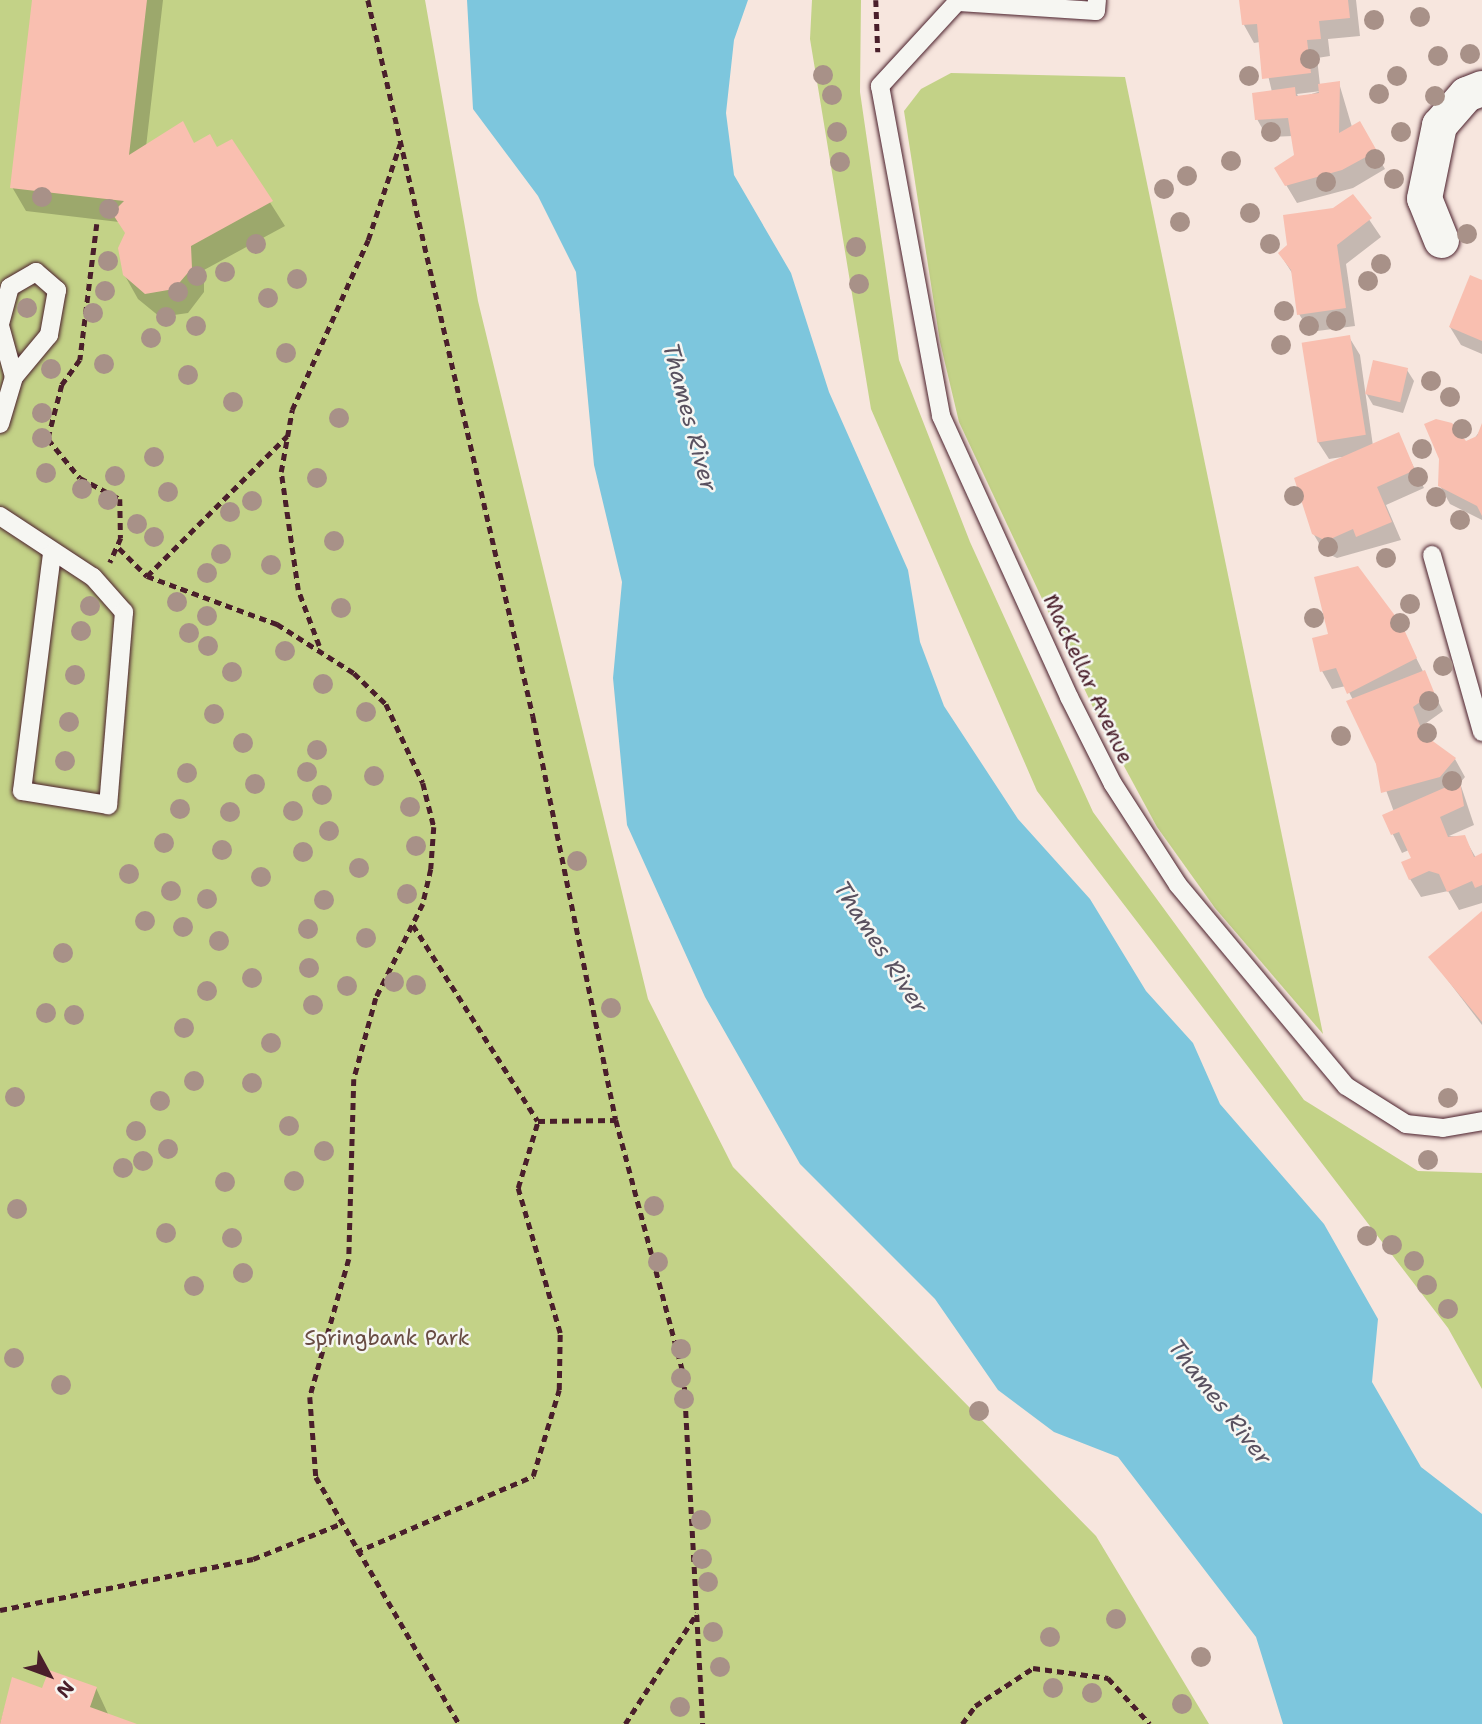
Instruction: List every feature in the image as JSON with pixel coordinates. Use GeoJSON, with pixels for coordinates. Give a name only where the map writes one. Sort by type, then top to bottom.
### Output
{"type":"FeatureCollection","features":[{"type":"Feature","properties":{"kind":"street"},"geometry":{"type":"LineString","coordinates":[[1441,240],[1424,198],[1439,125],[1466,94],[1482,88]]}},
{"type":"Feature","properties":{"kind":"lane"},"geometry":{"type":"LineString","coordinates":[[880,86],[959,1],[1096,11],[1097,0]]}},
{"type":"Feature","properties":{"kind":"lane","name":"MacKellar Avenue"},"geometry":{"type":"LineString","coordinates":[[880,86],[941,416],[1113,785],[1178,885],[1346,1086],[1406,1124],[1443,1128],[1482,1121]]}},
{"type":"Feature","properties":{"kind":"lane"},"geometry":{"type":"LineString","coordinates":[[0,424],[14,377],[49,335],[57,290],[36,272],[10,287],[0,325],[14,377]]}},
{"type":"Feature","properties":{"kind":"lane"},"geometry":{"type":"LineString","coordinates":[[0,516],[98,583],[124,612],[108,805],[22,791],[52,554]]}},
{"type":"Feature","properties":{"kind":"lane"},"geometry":{"type":"LineString","coordinates":[[1432,555],[1482,732]]}},
{"type":"Feature","properties":{"kind":"path"},"geometry":{"type":"LineString","coordinates":[[369,0],[533,716],[616,1120],[684,1375],[703,1724]]}},
{"type":"Feature","properties":{"kind":"path"},"geometry":{"type":"LineString","coordinates":[[876,0],[880,86]]}},
{"type":"Feature","properties":{"kind":"path"},"geometry":{"type":"LineString","coordinates":[[319,647],[286,529],[281,472],[288,435],[400,144]]}},
{"type":"Feature","properties":{"kind":"path"},"geometry":{"type":"LineString","coordinates":[[97,224],[80,360],[62,385],[48,439],[80,478],[120,499],[118,548],[98,583]]}},
{"type":"Feature","properties":{"kind":"path"},"geometry":{"type":"LineString","coordinates":[[147,576],[288,435]]}},
{"type":"Feature","properties":{"kind":"path"},"geometry":{"type":"LineString","coordinates":[[118,548],[147,576],[277,624],[319,647],[386,704],[423,783],[434,827],[431,869],[413,925],[376,998],[354,1079],[349,1259],[310,1397],[316,1476],[356,1552],[459,1724]]}},
{"type":"Feature","properties":{"kind":"path"},"geometry":{"type":"LineString","coordinates":[[356,1552],[533,1476],[559,1390],[560,1333],[518,1188],[538,1121],[413,925]]}},
{"type":"Feature","properties":{"kind":"path"},"geometry":{"type":"LineString","coordinates":[[538,1121],[616,1120]]}},
{"type":"Feature","properties":{"kind":"path"},"geometry":{"type":"LineString","coordinates":[[0,1610],[253,1559],[340,1524]]}},
{"type":"Feature","properties":{"kind":"path"},"geometry":{"type":"LineString","coordinates":[[625,1724],[697,1612]]}},
{"type":"Feature","properties":{"kind":"path"},"geometry":{"type":"LineString","coordinates":[[962,1724],[975,1706],[1033,1668],[1108,1678],[1150,1724]]}},
{"type":"Feature","properties":{"kind":"green space","name":"Springbank Park"},"geometry":{"type":"Polygon","coordinates":[[[0,0],[425,0],[478,301],[648,999],[733,1167],[1096,1536],[1209,1724],[0,1724],[0,0]]]}},
{"type":"Feature","properties":{"kind":"green space"},"geometry":{"type":"Polygon","coordinates":[[[812,0],[861,0],[860,92],[899,360],[970,542],[1093,812],[1304,1100],[1418,1171],[1482,1173],[1482,1389],[1448,1328],[1037,791],[871,409],[810,39],[812,0]]]}},
{"type":"Feature","properties":{"kind":"green space"},"geometry":{"type":"Polygon","coordinates":[[[951,73],[1125,77],[1323,1034],[1215,908],[1157,827],[1099,720],[959,422],[940,342],[904,111],[921,89],[951,73]]]}},
{"type":"Feature","properties":{"kind":"water","name":"Thames River"},"geometry":{"type":"Polygon","coordinates":[[[467,0],[748,0],[734,40],[726,113],[734,175],[791,273],[829,392],[908,570],[920,642],[944,706],[1018,819],[1090,899],[1146,991],[1193,1043],[1220,1104],[1324,1224],[1378,1319],[1372,1382],[1421,1467],[1482,1514],[1482,1724],[1283,1724],[1256,1637],[1118,1457],[1054,1432],[998,1390],[935,1299],[800,1164],[705,997],[627,825],[613,678],[622,582],[594,465],[576,272],[538,196],[473,109],[467,0]]]}},
{"type":"Feature","properties":{"kind":"building"},"geometry":{"type":"Polygon","coordinates":[[[32,0],[147,0],[129,155],[183,121],[194,143],[210,134],[217,147],[232,139],[273,201],[191,246],[192,268],[174,289],[145,294],[123,275],[118,248],[125,233],[112,213],[124,201],[10,188],[32,0]]]}},
{"type":"Feature","properties":{"kind":"building"},"geometry":{"type":"Polygon","coordinates":[[[1239,0],[1348,0],[1350,18],[1319,21],[1321,39],[1307,40],[1311,73],[1262,79],[1257,24],[1242,25],[1239,0]]]}},
{"type":"Feature","properties":{"kind":"building"},"geometry":{"type":"Polygon","coordinates":[[[1340,81],[1339,133],[1360,121],[1377,151],[1342,170],[1285,186],[1274,168],[1294,155],[1288,118],[1255,120],[1252,93],[1295,87],[1296,96],[1319,93],[1318,84],[1340,81]]]}},
{"type":"Feature","properties":{"kind":"building"},"geometry":{"type":"Polygon","coordinates":[[[1353,194],[1372,218],[1337,245],[1346,308],[1297,315],[1291,270],[1278,253],[1287,245],[1283,215],[1333,208],[1353,194]]]}},
{"type":"Feature","properties":{"kind":"building"},"geometry":{"type":"Polygon","coordinates":[[[1470,275],[1482,280],[1482,341],[1449,327],[1470,275]]]}},
{"type":"Feature","properties":{"kind":"building"},"geometry":{"type":"Polygon","coordinates":[[[1350,335],[1366,435],[1317,442],[1302,343],[1350,335]]]}},
{"type":"Feature","properties":{"kind":"building"},"geometry":{"type":"Polygon","coordinates":[[[1373,360],[1408,368],[1400,402],[1365,394],[1373,360]]]}},
{"type":"Feature","properties":{"kind":"building"},"geometry":{"type":"Polygon","coordinates":[[[1436,419],[1452,423],[1466,441],[1477,436],[1482,423],[1482,516],[1477,506],[1438,486],[1439,459],[1424,424],[1436,419]]]}},
{"type":"Feature","properties":{"kind":"building"},"geometry":{"type":"Polygon","coordinates":[[[1399,432],[1415,470],[1377,487],[1392,522],[1356,537],[1353,529],[1326,541],[1312,534],[1294,478],[1399,432]]]}},
{"type":"Feature","properties":{"kind":"building"},"geometry":{"type":"Polygon","coordinates":[[[1358,566],[1402,625],[1417,658],[1347,694],[1336,668],[1320,672],[1312,638],[1328,634],[1314,577],[1358,566]]]}},
{"type":"Feature","properties":{"kind":"building"},"geometry":{"type":"Polygon","coordinates":[[[1425,670],[1434,692],[1413,707],[1423,734],[1456,758],[1440,777],[1381,793],[1376,764],[1346,701],[1425,670]]]}},
{"type":"Feature","properties":{"kind":"building"},"geometry":{"type":"Polygon","coordinates":[[[1460,781],[1464,806],[1440,817],[1448,837],[1465,835],[1474,857],[1482,853],[1482,885],[1475,888],[1472,881],[1447,892],[1439,874],[1429,871],[1409,880],[1401,862],[1411,858],[1399,832],[1391,835],[1382,815],[1460,781]]]}},
{"type":"Feature","properties":{"kind":"building"},"geometry":{"type":"Polygon","coordinates":[[[1482,911],[1482,1022],[1428,957],[1482,911]]]}},
{"type":"Feature","properties":{"kind":"building"},"geometry":{"type":"Polygon","coordinates":[[[49,1670],[97,1687],[90,1707],[137,1724],[0,1724],[12,1677],[42,1688],[49,1670]]]}}]}
